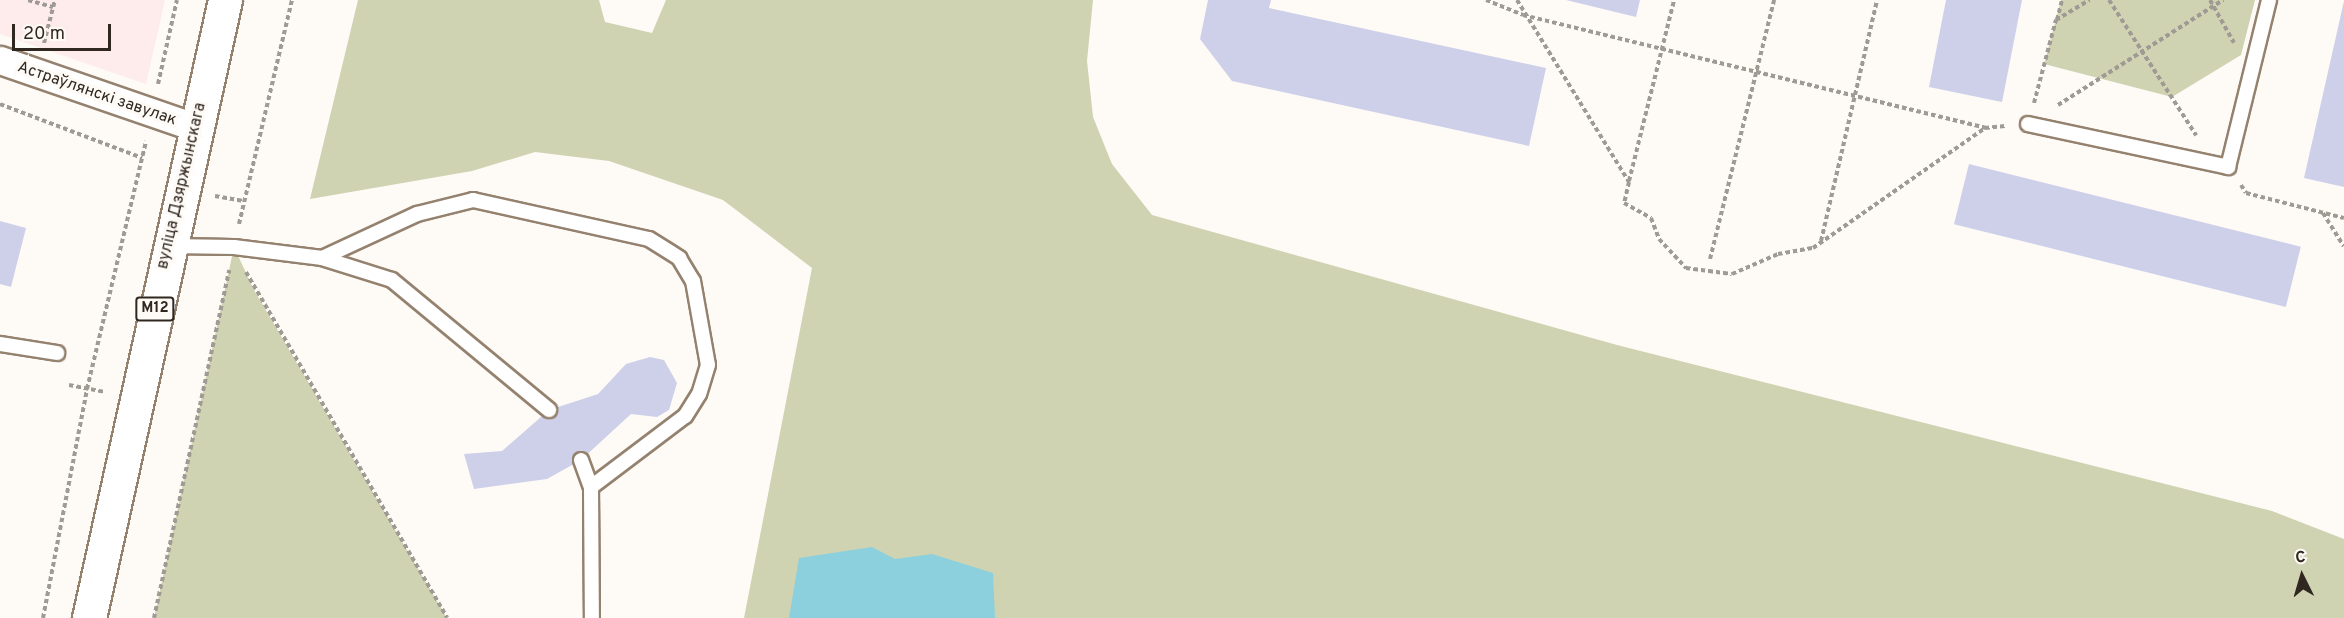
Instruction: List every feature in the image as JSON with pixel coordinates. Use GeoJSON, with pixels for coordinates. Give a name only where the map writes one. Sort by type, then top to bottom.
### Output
{"type":"FeatureCollection","features":[{"type":"Feature","properties":{"kind":"main road","name":"вуліца Дзяржынскага"},"geometry":{"type":"LineString","coordinates":[[89,618],[168,246],[225,0]]}},
{"type":"Feature","properties":{"kind":"street","name":"Астраўлянскі завулак"},"geometry":{"type":"LineString","coordinates":[[0,60],[195,127]]}},
{"type":"Feature","properties":{"kind":"lane"},"geometry":{"type":"LineString","coordinates":[[2028,124],[2221,165],[2251,73],[2269,0]]}},
{"type":"Feature","properties":{"kind":"lane"},"geometry":{"type":"LineString","coordinates":[[322,258],[417,214],[472,200],[649,239],[679,258],[693,281],[708,365],[699,394],[685,416],[591,487]]}},
{"type":"Feature","properties":{"kind":"lane"},"geometry":{"type":"LineString","coordinates":[[168,246],[234,247],[322,258],[392,280],[549,410]]}},
{"type":"Feature","properties":{"kind":"lane"},"geometry":{"type":"LineString","coordinates":[[0,344],[57,353]]}},
{"type":"Feature","properties":{"kind":"lane"},"geometry":{"type":"LineString","coordinates":[[581,460],[591,487],[592,618]]}},
{"type":"Feature","properties":{"kind":"path"},"geometry":{"type":"LineString","coordinates":[[28,0],[53,7]]}},
{"type":"Feature","properties":{"kind":"path"},"geometry":{"type":"LineString","coordinates":[[36,73],[55,0]]}},
{"type":"Feature","properties":{"kind":"path"},"geometry":{"type":"LineString","coordinates":[[43,618],[87,389],[177,0]]}},
{"type":"Feature","properties":{"kind":"path"},"geometry":{"type":"LineString","coordinates":[[154,618],[234,247],[292,0]]}},
{"type":"Feature","properties":{"kind":"path"},"geometry":{"type":"LineString","coordinates":[[1486,0],[1523,15],[1985,128],[2028,124],[2223,0]]}},
{"type":"Feature","properties":{"kind":"path"},"geometry":{"type":"LineString","coordinates":[[1517,0],[1523,15],[1629,182]]}},
{"type":"Feature","properties":{"kind":"path"},"geometry":{"type":"LineString","coordinates":[[1674,0],[1623,203],[1651,218],[1659,239],[1686,268],[1732,274],[1820,242],[1985,128]]}},
{"type":"Feature","properties":{"kind":"path"},"geometry":{"type":"LineString","coordinates":[[1710,259],[1774,0]]}},
{"type":"Feature","properties":{"kind":"path"},"geometry":{"type":"LineString","coordinates":[[1820,242],[1877,0]]}},
{"type":"Feature","properties":{"kind":"path"},"geometry":{"type":"LineString","coordinates":[[2028,124],[2062,0]]}},
{"type":"Feature","properties":{"kind":"path"},"geometry":{"type":"LineString","coordinates":[[2056,20],[2089,0]]}},
{"type":"Feature","properties":{"kind":"path"},"geometry":{"type":"LineString","coordinates":[[2109,0],[2221,165],[2247,193],[2344,218]]}},
{"type":"Feature","properties":{"kind":"path"},"geometry":{"type":"LineString","coordinates":[[2210,0],[2251,73]]}},
{"type":"Feature","properties":{"kind":"path"},"geometry":{"type":"LineString","coordinates":[[0,104],[142,158]]}},
{"type":"Feature","properties":{"kind":"path"},"geometry":{"type":"LineString","coordinates":[[2323,213],[2344,246]]}},
{"type":"Feature","properties":{"kind":"path"},"geometry":{"type":"LineString","coordinates":[[234,247],[447,618]]}},
{"type":"Feature","properties":{"kind":"shaded area"},"geometry":{"type":"Polygon","coordinates":[[[0,0],[165,0],[146,84],[0,34],[0,0]]]}},
{"type":"Feature","properties":{"kind":"green space"},"geometry":{"type":"Polygon","coordinates":[[[358,0],[599,0],[605,22],[652,33],[666,0],[1093,0],[1087,61],[1093,117],[1112,164],[1152,215],[1617,345],[2272,511],[2344,539],[2344,618],[744,618],[812,268],[723,200],[609,161],[535,152],[472,171],[310,199],[358,0]]]}},
{"type":"Feature","properties":{"kind":"green space"},"geometry":{"type":"Polygon","coordinates":[[[2061,0],[2255,0],[2241,55],[2172,97],[2044,64],[2061,0]]]}},
{"type":"Feature","properties":{"kind":"green space"},"geometry":{"type":"Polygon","coordinates":[[[234,247],[254,290],[447,618],[154,618],[234,247]]]}},
{"type":"Feature","properties":{"kind":"water"},"geometry":{"type":"Polygon","coordinates":[[[872,547],[895,559],[932,554],[993,573],[995,618],[789,618],[799,558],[872,547]]]}},
{"type":"Feature","properties":{"kind":"building"},"geometry":{"type":"Polygon","coordinates":[[[1208,0],[1271,0],[1269,8],[1546,68],[1529,146],[1232,81],[1200,39],[1208,0]]]}},
{"type":"Feature","properties":{"kind":"building"},"geometry":{"type":"Polygon","coordinates":[[[1566,0],[1640,0],[1636,17],[1566,0]]]}},
{"type":"Feature","properties":{"kind":"building"},"geometry":{"type":"Polygon","coordinates":[[[1946,0],[2022,0],[2002,102],[1929,87],[1946,0]]]}},
{"type":"Feature","properties":{"kind":"building"},"geometry":{"type":"Polygon","coordinates":[[[2344,1],[2344,187],[2304,178],[2344,1]]]}},
{"type":"Feature","properties":{"kind":"building"},"geometry":{"type":"Polygon","coordinates":[[[1969,164],[2301,247],[2286,307],[1954,224],[1969,164]]]}},
{"type":"Feature","properties":{"kind":"building"},"geometry":{"type":"Polygon","coordinates":[[[0,221],[26,228],[11,287],[0,284],[0,221]]]}},
{"type":"Feature","properties":{"kind":"building"},"geometry":{"type":"Polygon","coordinates":[[[650,357],[664,360],[677,383],[669,410],[657,417],[631,414],[581,460],[547,479],[474,489],[464,454],[502,451],[549,410],[598,394],[626,364],[650,357]]]}}]}
